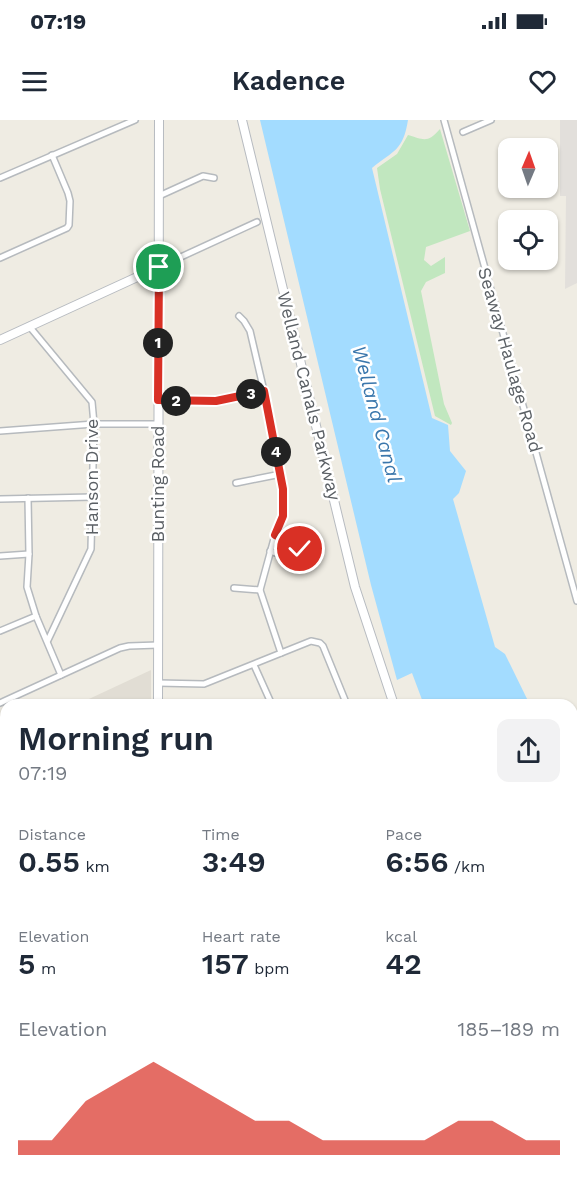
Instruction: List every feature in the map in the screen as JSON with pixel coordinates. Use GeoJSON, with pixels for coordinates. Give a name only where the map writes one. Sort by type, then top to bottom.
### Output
{"type":"FeatureCollection","features":[{"type":"Feature","properties":{"kind":"main road","name":"Bunting Road"},"geometry":{"type":"LineString","coordinates":[[158,699],[159,120]]}},
{"type":"Feature","properties":{"kind":"main road","name":"Welland Canals Parkway"},"geometry":{"type":"LineString","coordinates":[[242,120],[355,587],[391,699]]}},
{"type":"Feature","properties":{"kind":"main road"},"geometry":{"type":"LineString","coordinates":[[0,340],[159,267]]}},
{"type":"Feature","properties":{"kind":"street"},"geometry":{"type":"LineString","coordinates":[[0,178],[135,120]]}},
{"type":"Feature","properties":{"kind":"street","name":"Seaway Haulage Road"},"geometry":{"type":"LineString","coordinates":[[444,120],[577,601]]}},
{"type":"Feature","properties":{"kind":"street"},"geometry":{"type":"LineString","coordinates":[[463,132],[491,120]]}},
{"type":"Feature","properties":{"kind":"street"},"geometry":{"type":"LineString","coordinates":[[0,258],[67,228],[69,225],[70,201],[52,155]]}},
{"type":"Feature","properties":{"kind":"street"},"geometry":{"type":"LineString","coordinates":[[159,196],[202,176],[214,178]]}},
{"type":"Feature","properties":{"kind":"street"},"geometry":{"type":"LineString","coordinates":[[159,267],[257,222]]}},
{"type":"Feature","properties":{"kind":"street"},"geometry":{"type":"LineString","coordinates":[[239,315],[250,331],[283,489],[283,516],[270,551],[260,590],[281,653]]}},
{"type":"Feature","properties":{"kind":"street","name":"Hanson Drive"},"geometry":{"type":"LineString","coordinates":[[29,326],[92,402],[94,424],[92,549],[48,640]]}},
{"type":"Feature","properties":{"kind":"street"},"geometry":{"type":"LineString","coordinates":[[158,400],[216,401],[264,391]]}},
{"type":"Feature","properties":{"kind":"street"},"geometry":{"type":"LineString","coordinates":[[0,431],[94,424],[158,424]]}},
{"type":"Feature","properties":{"kind":"street"},"geometry":{"type":"LineString","coordinates":[[236,483],[281,474]]}},
{"type":"Feature","properties":{"kind":"street"},"geometry":{"type":"LineString","coordinates":[[0,499],[93,497]]}},
{"type":"Feature","properties":{"kind":"street"},"geometry":{"type":"LineString","coordinates":[[28,498],[27,587],[36,616],[61,675]]}},
{"type":"Feature","properties":{"kind":"street"},"geometry":{"type":"LineString","coordinates":[[270,551],[297,561],[300,558],[298,547],[275,535]]}},
{"type":"Feature","properties":{"kind":"street"},"geometry":{"type":"LineString","coordinates":[[0,556],[29,554]]}},
{"type":"Feature","properties":{"kind":"street"},"geometry":{"type":"LineString","coordinates":[[234,588],[260,590]]}},
{"type":"Feature","properties":{"kind":"street"},"geometry":{"type":"LineString","coordinates":[[0,631],[36,616]]}},
{"type":"Feature","properties":{"kind":"street"},"geometry":{"type":"LineString","coordinates":[[158,683],[204,684],[311,641],[323,646],[345,699]]}},
{"type":"Feature","properties":{"kind":"street"},"geometry":{"type":"LineString","coordinates":[[9,699],[120,648],[158,645]]}},
{"type":"Feature","properties":{"kind":"street"},"geometry":{"type":"LineString","coordinates":[[254,665],[269,699]]}},
{"type":"Feature","properties":{"kind":"shaded area"},"geometry":{"type":"Polygon","coordinates":[[[560,120],[577,120],[577,283],[565,289],[566,196],[560,196],[560,120]]]}},
{"type":"Feature","properties":{"kind":"shaded area"},"geometry":{"type":"Polygon","coordinates":[[[151,670],[151,699],[89,699],[151,670]]]}},
{"type":"Feature","properties":{"kind":"green space"},"geometry":{"type":"Polygon","coordinates":[[[440,129],[470,231],[426,247],[424,260],[431,266],[445,257],[445,273],[426,282],[421,291],[444,404],[451,425],[435,416],[380,189],[377,168],[397,154],[408,135],[426,139],[432,137],[440,129]]]}},
{"type":"Feature","properties":{"kind":"water","name":"Welland Canal"},"geometry":{"type":"Polygon","coordinates":[[[260,120],[408,120],[400,144],[372,168],[432,418],[448,425],[450,451],[466,471],[459,493],[453,499],[495,647],[505,654],[527,699],[422,699],[412,673],[397,680],[371,585],[260,120]]]}},
{"type":"Feature","properties":{"kind":"route"},"geometry":{"type":"LineString","coordinates":[[159,267],[158,400],[216,401],[264,391],[283,489],[283,516],[275,535],[300,549]]}}]}
